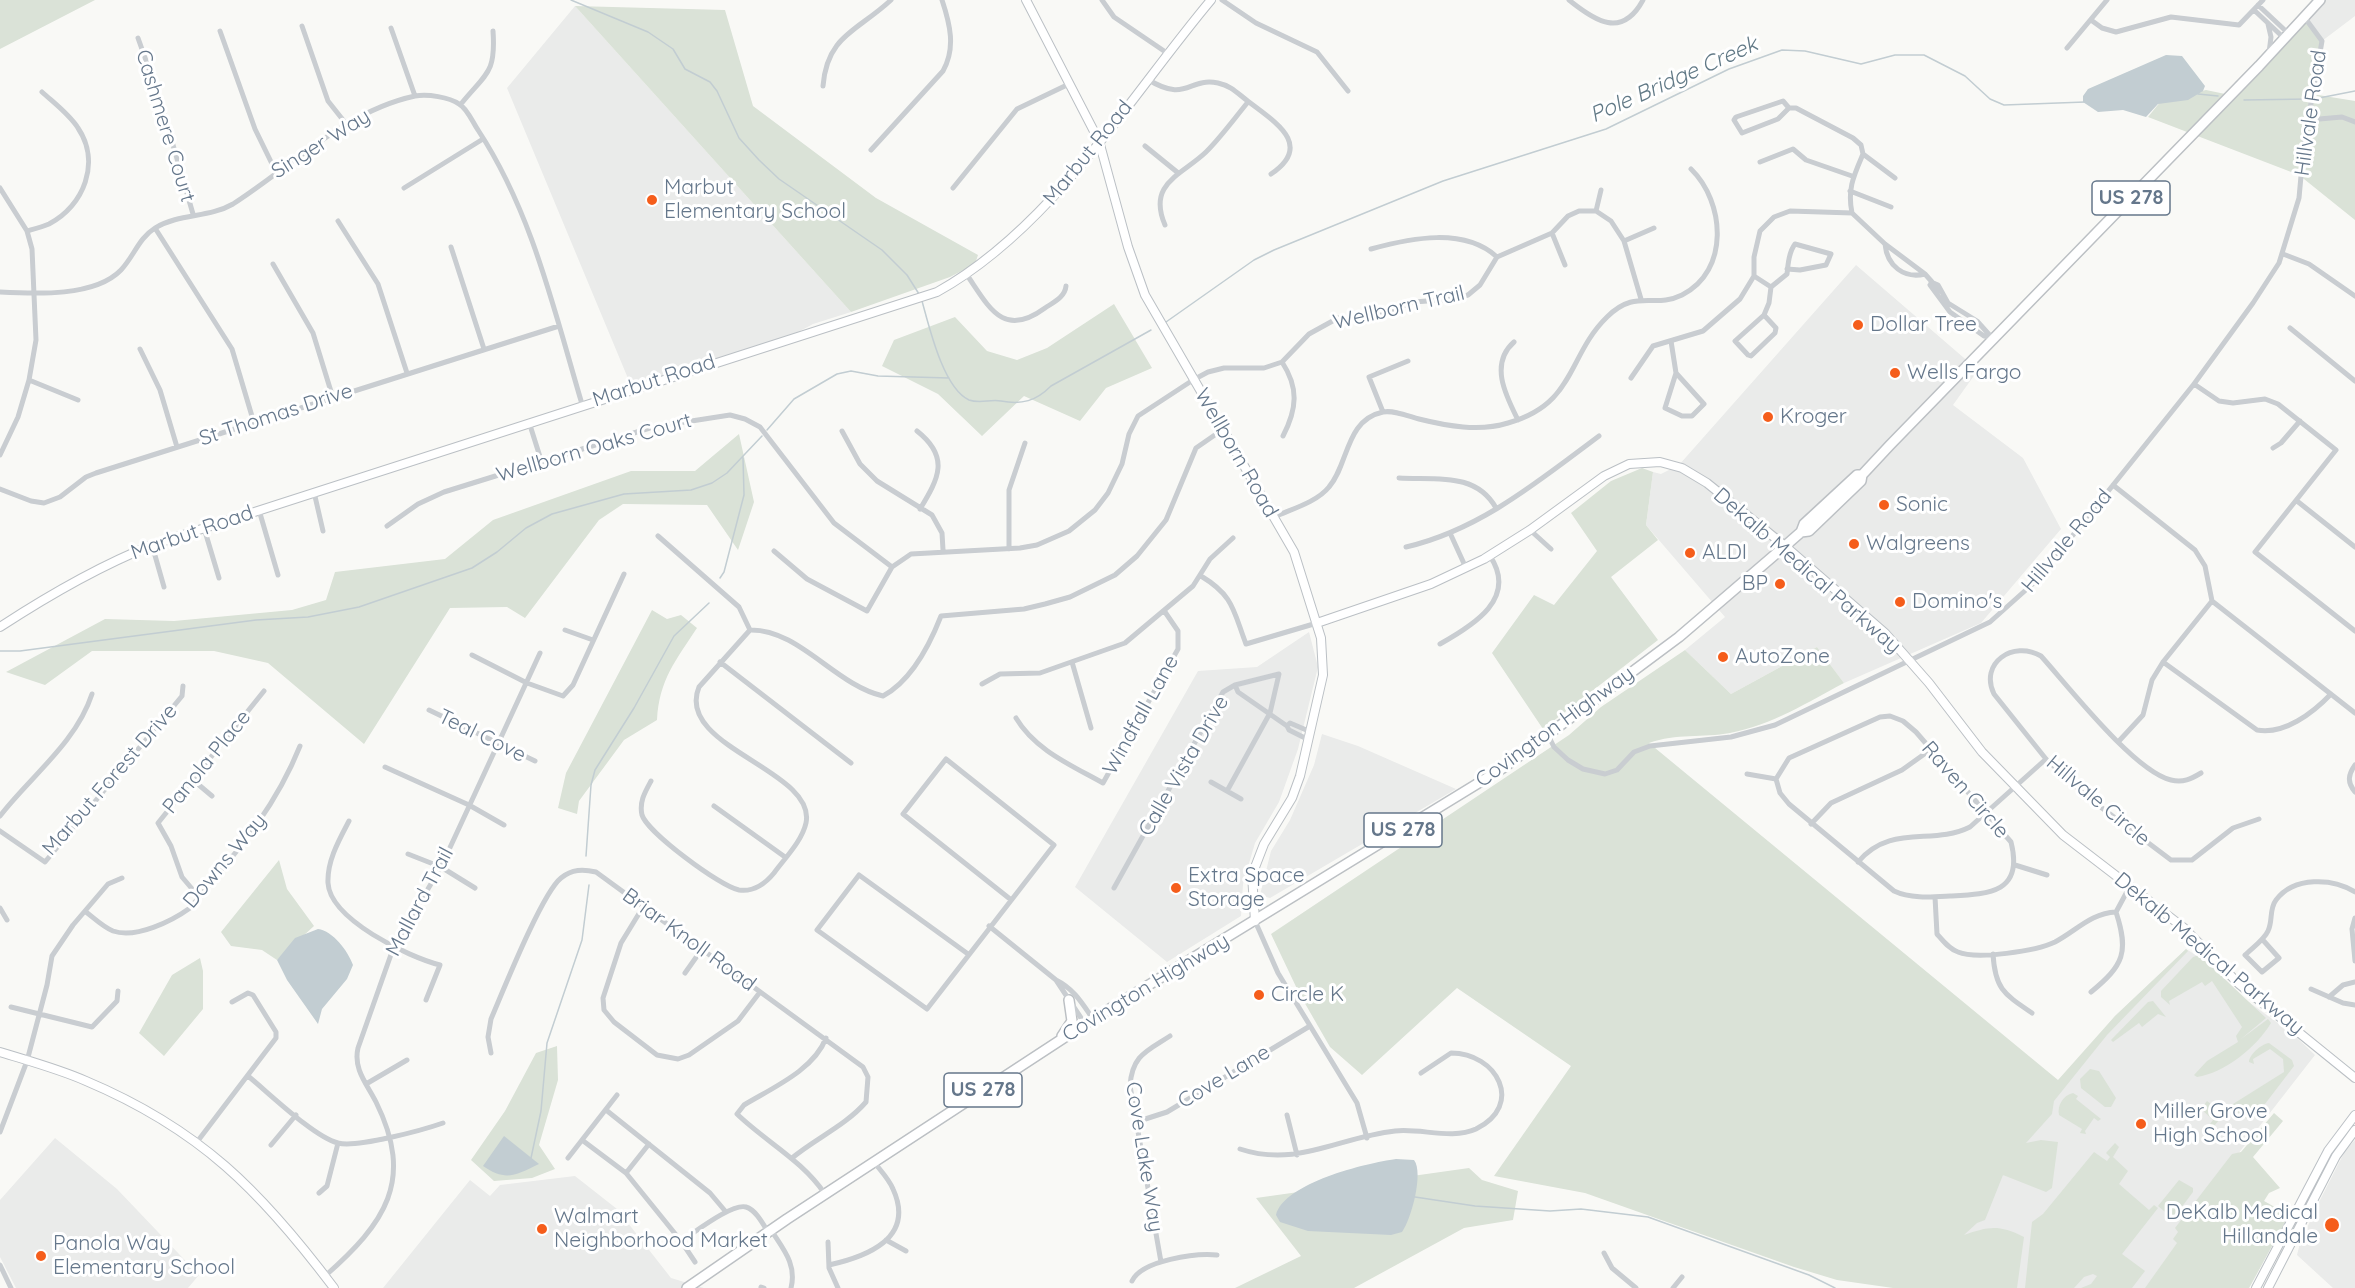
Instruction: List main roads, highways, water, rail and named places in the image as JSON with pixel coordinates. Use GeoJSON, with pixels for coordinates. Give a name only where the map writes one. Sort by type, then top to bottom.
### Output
{"type":"FeatureCollection","features":[{"type":"Feature","properties":{"kind":"main road","name":"Covington Highway"},"geometry":{"type":"LineString","coordinates":[[687,1288],[1058,1041],[1503,768],[1679,637],[1785,546],[1804,524],[1853,478],[1862,475],[1992,338],[2269,56],[2320,0]]}},
{"type":"Feature","properties":{"kind":"main road"},"geometry":{"type":"LineString","coordinates":[[1058,1041],[1072,1021],[1069,1000]]}},
{"type":"Feature","properties":{"kind":"waterway","name":"Pole Bridge Creek"},"geometry":{"type":"LineString","coordinates":[[571,0],[648,32],[673,49],[685,69],[710,82],[717,91],[739,138],[759,160],[779,179],[882,250],[907,275],[919,294]]}},
{"type":"Feature","properties":{"kind":"waterway","name":"Pole Bridge Creek"},"geometry":{"type":"LineString","coordinates":[[1166,322],[1254,260],[1274,250],[1443,181],[1606,129],[1729,69],[1782,50],[1805,51],[1861,64],[1895,55],[1924,55],[1965,76],[1990,99],[2004,105],[2085,102]]}},
{"type":"Feature","properties":{"kind":"waterway","name":"Pole Bridge Creek"},"geometry":{"type":"LineString","coordinates":[[2314,99],[2355,91]]}},
{"type":"Feature","properties":{"kind":"waterway","name":"Pole Bridge Creek"},"geometry":{"type":"LineString","coordinates":[[2198,94],[2218,96]]}},
{"type":"Feature","properties":{"kind":"waterway","name":"Pole Bridge Creek"},"geometry":{"type":"LineString","coordinates":[[2244,100],[2309,99]]}},
{"type":"Feature","properties":{"kind":"waterway","name":"Pole Bridge Creek"},"geometry":{"type":"LineString","coordinates":[[922,301],[933,340],[945,370],[960,393],[973,401],[1028,401],[1151,330]]}},
{"type":"Feature","properties":{"kind":"waterway"},"geometry":{"type":"LineString","coordinates":[[767,430],[794,399],[837,374],[851,371],[878,376],[949,378]]}},
{"type":"Feature","properties":{"kind":"waterway"},"geometry":{"type":"LineString","coordinates":[[0,651],[20,651],[256,620],[308,617],[359,607],[472,568],[497,552],[526,528],[552,514],[624,494],[691,490],[712,483],[727,473],[762,436]]}},
{"type":"Feature","properties":{"kind":"waterway"},"geometry":{"type":"LineString","coordinates":[[720,578],[724,572],[744,495],[743,458]]}},
{"type":"Feature","properties":{"kind":"waterway"},"geometry":{"type":"LineString","coordinates":[[586,856],[591,785],[595,770],[634,708],[674,636],[709,603]]}},
{"type":"Feature","properties":{"kind":"waterway"},"geometry":{"type":"LineString","coordinates":[[531,1158],[541,1111],[547,1043],[582,940],[589,885]]}},
{"type":"Feature","properties":{"kind":"waterway"},"geometry":{"type":"LineString","coordinates":[[1415,1197],[1475,1206],[1550,1211],[1581,1209],[1648,1217],[1809,1275],[1835,1288]]}},
{"type":"Feature","properties":{"kind":"place","name":"Marbut Elementary School"},"geometry":{"type":"Point","coordinates":[652,200]}},
{"type":"Feature","properties":{"kind":"place","name":"Dollar Tree"},"geometry":{"type":"Point","coordinates":[1858,325]}},
{"type":"Feature","properties":{"kind":"place","name":"Wells Fargo"},"geometry":{"type":"Point","coordinates":[1895,373]}},
{"type":"Feature","properties":{"kind":"place","name":"Kroger"},"geometry":{"type":"Point","coordinates":[1768,417]}},
{"type":"Feature","properties":{"kind":"place","name":"Sonic"},"geometry":{"type":"Point","coordinates":[1884,505]}},
{"type":"Feature","properties":{"kind":"place","name":"Walgreens"},"geometry":{"type":"Point","coordinates":[1854,544]}},
{"type":"Feature","properties":{"kind":"place","name":"ALDI"},"geometry":{"type":"Point","coordinates":[1690,553]}},
{"type":"Feature","properties":{"kind":"place","name":"BP"},"geometry":{"type":"Point","coordinates":[1780,584]}},
{"type":"Feature","properties":{"kind":"place","name":"Domino's"},"geometry":{"type":"Point","coordinates":[1900,602]}},
{"type":"Feature","properties":{"kind":"place","name":"AutoZone"},"geometry":{"type":"Point","coordinates":[1723,657]}},
{"type":"Feature","properties":{"kind":"place","name":"Extra Space Storage"},"geometry":{"type":"Point","coordinates":[1176,888]}},
{"type":"Feature","properties":{"kind":"place","name":"Circle K"},"geometry":{"type":"Point","coordinates":[1259,995]}},
{"type":"Feature","properties":{"kind":"place","name":"Miller Grove High School"},"geometry":{"type":"Point","coordinates":[2141,1124]}},
{"type":"Feature","properties":{"kind":"place","name":"DeKalb Medical Hillandale"},"geometry":{"type":"Point","coordinates":[2332,1225]}},
{"type":"Feature","properties":{"kind":"place","name":"Walmart Neighborhood Market"},"geometry":{"type":"Point","coordinates":[542,1229]}},
{"type":"Feature","properties":{"kind":"place","name":"Panola Way Elementary School"},"geometry":{"type":"Point","coordinates":[41,1256]}}]}
